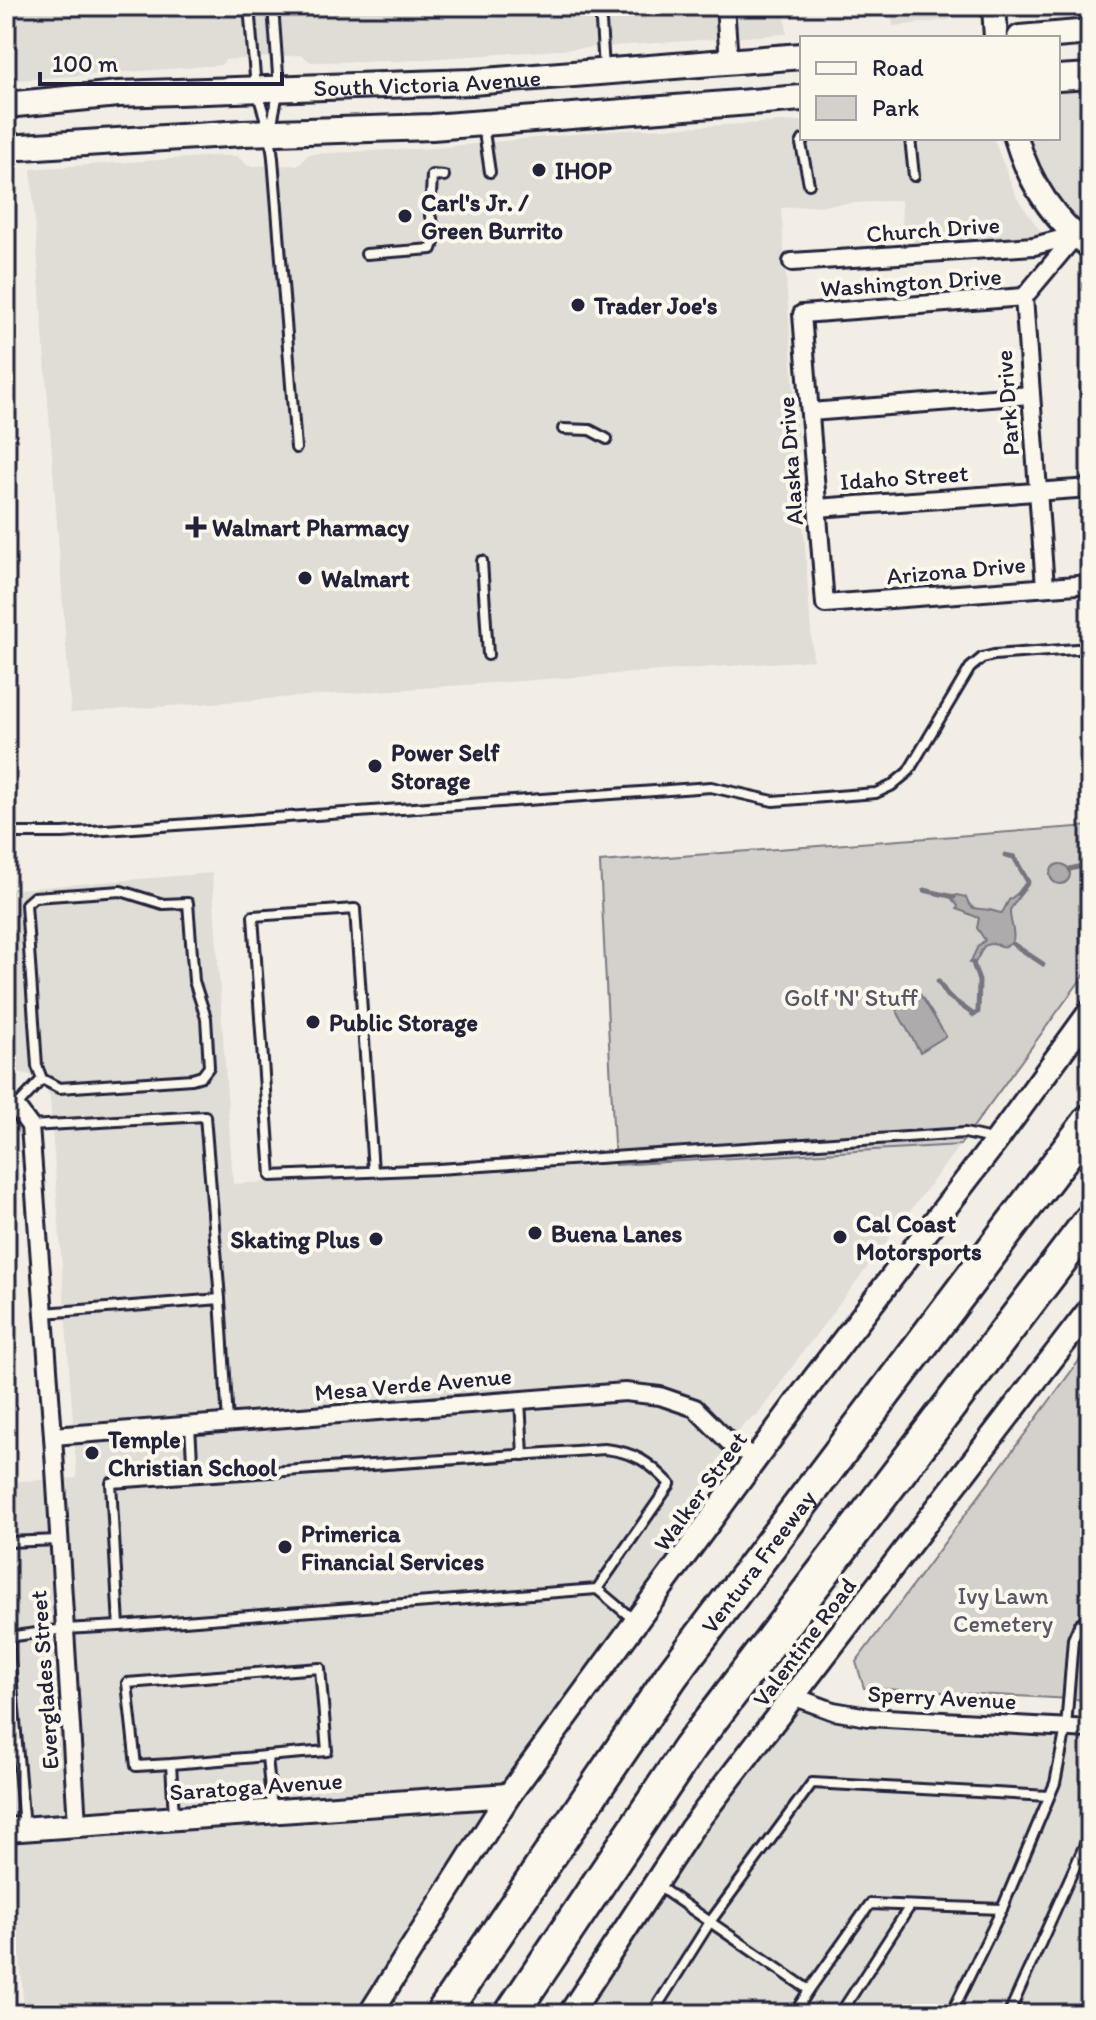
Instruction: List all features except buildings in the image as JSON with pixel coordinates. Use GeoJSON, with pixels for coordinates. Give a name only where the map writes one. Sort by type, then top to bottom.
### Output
{"type":"FeatureCollection","features":[{"type":"Feature","properties":{"kind":"highway","name":"Ventura Freeway"},"geometry":{"type":"LineString","coordinates":[[442,2014],[672,1675],[1090,1121]]}},
{"type":"Feature","properties":{"kind":"highway"},"geometry":{"type":"LineString","coordinates":[[511,2014],[688,1750],[1090,1221]]}},
{"type":"Feature","properties":{"kind":"main road"},"geometry":{"type":"LineString","coordinates":[[1043,36],[1090,32]]}},
{"type":"Feature","properties":{"kind":"main road","name":"South Victoria Avenue"},"geometry":{"type":"LineString","coordinates":[[6,105],[118,94],[401,85],[800,56]]}},
{"type":"Feature","properties":{"kind":"main road"},"geometry":{"type":"LineString","coordinates":[[1060,78],[1090,76]]}},
{"type":"Feature","properties":{"kind":"main road","name":"South Victoria Avenue"},"geometry":{"type":"LineString","coordinates":[[6,148],[238,133],[483,124],[800,98]]}},
{"type":"Feature","properties":{"kind":"street"},"geometry":{"type":"LineString","coordinates":[[725,6],[729,61]]}},
{"type":"Feature","properties":{"kind":"street"},"geometry":{"type":"LineString","coordinates":[[994,6],[996,36]]}},
{"type":"Feature","properties":{"kind":"street"},"geometry":{"type":"LineString","coordinates":[[1017,140],[1041,195],[1083,241],[1024,297]]}},
{"type":"Feature","properties":{"kind":"street","name":"Church Drive"},"geometry":{"type":"LineString","coordinates":[[792,262],[1083,241]]}},
{"type":"Feature","properties":{"kind":"street","name":"Washington Drive"},"geometry":{"type":"LineString","coordinates":[[802,314],[1024,297]]}},
{"type":"Feature","properties":{"kind":"street","name":"Park Drive"},"geometry":{"type":"LineString","coordinates":[[1024,297],[1045,587]]}},
{"type":"Feature","properties":{"kind":"street","name":"Alaska Drive"},"geometry":{"type":"LineString","coordinates":[[802,314],[825,604]]}},
{"type":"Feature","properties":{"kind":"street"},"geometry":{"type":"LineString","coordinates":[[1090,387],[1090,394]]}},
{"type":"Feature","properties":{"kind":"street"},"geometry":{"type":"LineString","coordinates":[[810,412],[1030,395]]}},
{"type":"Feature","properties":{"kind":"street","name":"Idaho Street"},"geometry":{"type":"LineString","coordinates":[[817,508],[1090,488]]}},
{"type":"Feature","properties":{"kind":"street","name":"Arizona Drive"},"geometry":{"type":"LineString","coordinates":[[825,604],[1090,584]]}},
{"type":"Feature","properties":{"kind":"street","name":"Walker Street"},"geometry":{"type":"LineString","coordinates":[[370,2014],[509,1795],[1090,1012]]}},
{"type":"Feature","properties":{"kind":"street"},"geometry":{"type":"LineString","coordinates":[[16,1107],[30,1126]]}},
{"type":"Feature","properties":{"kind":"street","name":"Everglades Street"},"geometry":{"type":"LineString","coordinates":[[30,1126],[77,1824]]}},
{"type":"Feature","properties":{"kind":"street","name":"Valentine Road"},"geometry":{"type":"LineString","coordinates":[[570,2014],[691,1829],[1090,1309]]}},
{"type":"Feature","properties":{"kind":"street","name":"Mesa Verde Avenue"},"geometry":{"type":"LineString","coordinates":[[53,1436],[625,1392],[660,1396],[695,1408],[734,1447],[757,1457]]}},
{"type":"Feature","properties":{"kind":"street","name":"Sperry Avenue"},"geometry":{"type":"LineString","coordinates":[[795,1697],[833,1711],[868,1717],[1090,1729]]}},
{"type":"Feature","properties":{"kind":"street","name":"Saratoga Avenue"},"geometry":{"type":"LineString","coordinates":[[15,1829],[509,1795]]}},
{"type":"Feature","properties":{"kind":"lane"},"geometry":{"type":"LineString","coordinates":[[249,6],[268,88],[270,134]]}},
{"type":"Feature","properties":{"kind":"lane"},"geometry":{"type":"LineString","coordinates":[[273,6],[268,88],[270,134],[296,448]]}},
{"type":"Feature","properties":{"kind":"lane"},"geometry":{"type":"LineString","coordinates":[[600,6],[605,72]]}},
{"type":"Feature","properties":{"kind":"lane"},"geometry":{"type":"LineString","coordinates":[[483,124],[490,172]]}},
{"type":"Feature","properties":{"kind":"lane"},"geometry":{"type":"LineString","coordinates":[[803,140],[801,144],[809,184]]}},
{"type":"Feature","properties":{"kind":"lane"},"geometry":{"type":"LineString","coordinates":[[910,140],[914,176]]}},
{"type":"Feature","properties":{"kind":"lane"},"geometry":{"type":"LineString","coordinates":[[366,254],[432,249],[437,233],[430,216],[432,175],[444,176]]}},
{"type":"Feature","properties":{"kind":"lane"},"geometry":{"type":"LineString","coordinates":[[563,429],[590,430],[607,439]]}},
{"type":"Feature","properties":{"kind":"lane"},"geometry":{"type":"LineString","coordinates":[[482,561],[488,655]]}},
{"type":"Feature","properties":{"kind":"lane"},"geometry":{"type":"LineString","coordinates":[[6,830],[17,833],[63,833],[711,787],[773,801],[876,793],[908,772],[970,668],[982,658],[1090,648]]}},
{"type":"Feature","properties":{"kind":"lane"},"geometry":{"type":"LineString","coordinates":[[121,891],[163,904],[188,903],[194,981],[206,1018],[209,1067],[202,1076],[59,1088],[42,1079],[37,1066],[26,904],[34,897],[121,891]]}},
{"type":"Feature","properties":{"kind":"lane"},"geometry":{"type":"LineString","coordinates":[[373,1171],[355,909],[253,916],[271,1176],[438,1169],[965,1133],[997,1140]]}},
{"type":"Feature","properties":{"kind":"lane"},"geometry":{"type":"LineString","coordinates":[[16,1107],[42,1079]]}},
{"type":"Feature","properties":{"kind":"lane"},"geometry":{"type":"LineString","coordinates":[[30,1126],[205,1116],[228,1422]]}},
{"type":"Feature","properties":{"kind":"lane"},"geometry":{"type":"LineString","coordinates":[[43,1313],[220,1299]]}},
{"type":"Feature","properties":{"kind":"lane"},"geometry":{"type":"LineString","coordinates":[[520,1399],[523,1455]]}},
{"type":"Feature","properties":{"kind":"lane"},"geometry":{"type":"LineString","coordinates":[[190,1425],[193,1477]]}},
{"type":"Feature","properties":{"kind":"lane"},"geometry":{"type":"LineString","coordinates":[[119,1626],[111,1483],[604,1449],[626,1451],[645,1461],[670,1484],[597,1589]]}},
{"type":"Feature","properties":{"kind":"lane"},"geometry":{"type":"LineString","coordinates":[[6,1542],[59,1540]]}},
{"type":"Feature","properties":{"kind":"lane"},"geometry":{"type":"LineString","coordinates":[[1090,1557],[1090,1588]]}},
{"type":"Feature","properties":{"kind":"lane"},"geometry":{"type":"LineString","coordinates":[[15,1829],[8,1637],[65,1629],[597,1589],[636,1621]]}},
{"type":"Feature","properties":{"kind":"lane"},"geometry":{"type":"LineString","coordinates":[[951,2014],[1002,1909],[1055,1783],[1066,1728],[1073,1639],[1079,1625],[1090,1614]]}},
{"type":"Feature","properties":{"kind":"lane"},"geometry":{"type":"LineString","coordinates":[[320,1668],[327,1751],[171,1764],[136,1766],[127,1683],[320,1668]]}},
{"type":"Feature","properties":{"kind":"lane"},"geometry":{"type":"LineString","coordinates":[[267,1756],[272,1811]]}},
{"type":"Feature","properties":{"kind":"lane"},"geometry":{"type":"LineString","coordinates":[[171,1764],[174,1817]]}},
{"type":"Feature","properties":{"kind":"lane"},"geometry":{"type":"LineString","coordinates":[[652,2014],[710,1922],[812,1783],[1049,1796]]}},
{"type":"Feature","properties":{"kind":"lane"},"geometry":{"type":"LineString","coordinates":[[1010,2011],[1090,1833]]}},
{"type":"Feature","properties":{"kind":"lane"},"geometry":{"type":"LineString","coordinates":[[655,1883],[809,1990]]}},
{"type":"Feature","properties":{"kind":"lane"},"geometry":{"type":"LineString","coordinates":[[794,2014],[870,1904],[1002,1909]]}},
{"type":"Feature","properties":{"kind":"lane"},"geometry":{"type":"LineString","coordinates":[[840,2014],[910,1906]]}},
{"type":"Feature","properties":{"kind":"shaded area"},"geometry":{"type":"Polygon","coordinates":[[[6,6],[784,6],[787,34],[398,61],[311,62],[301,55],[225,60],[221,65],[6,81],[6,6]]]}},
{"type":"Feature","properties":{"kind":"shaded area"},"geometry":{"type":"Polygon","coordinates":[[[891,6],[960,6],[955,16],[948,20],[893,26],[891,6]]]}},
{"type":"Feature","properties":{"kind":"shaded area"},"geometry":{"type":"Polygon","coordinates":[[[1025,6],[1090,6],[1090,9],[1039,13],[1025,6]]]}},
{"type":"Feature","properties":{"kind":"shaded area"},"geometry":{"type":"Polygon","coordinates":[[[1090,76],[1090,247],[1017,140],[1060,140],[1060,78],[1090,76]]]}},
{"type":"Feature","properties":{"kind":"shaded area"},"geometry":{"type":"Polygon","coordinates":[[[800,121],[800,140],[994,140],[1017,198],[1041,232],[1020,240],[904,250],[901,200],[781,208],[813,660],[71,713],[31,169],[216,156],[237,156],[248,166],[298,165],[309,154],[434,148],[606,131],[800,121]]]}},
{"type":"Feature","properties":{"kind":"shaded area"},"geometry":{"type":"Polygon","coordinates":[[[1060,864],[1067,867],[1070,874],[1067,881],[1060,884],[1053,881],[1050,874],[1053,867],[1060,864]]]}},
{"type":"Feature","properties":{"kind":"shaded area"},"geometry":{"type":"Polygon","coordinates":[[[212,873],[233,1184],[960,1145],[757,1416],[744,1423],[717,1461],[716,1480],[636,1621],[372,2011],[327,2014],[24,2014],[11,1830],[6,1830],[6,1482],[77,1478],[50,1098],[44,1086],[31,1075],[6,1070],[6,890],[212,873]]]}},
{"type":"Feature","properties":{"kind":"shaded area"},"geometry":{"type":"Polygon","coordinates":[[[1018,893],[1020,895],[1010,910],[1012,941],[1004,947],[993,943],[984,946],[975,963],[970,963],[978,946],[985,940],[977,928],[979,918],[957,909],[952,899],[957,895],[966,897],[975,908],[1002,913],[1009,900],[1018,893]]]}},
{"type":"Feature","properties":{"kind":"shaded area"},"geometry":{"type":"Polygon","coordinates":[[[915,986],[946,1036],[920,1052],[890,999],[915,986]]]}},
{"type":"Feature","properties":{"kind":"shaded area"},"geometry":{"type":"Polygon","coordinates":[[[795,1697],[813,1705],[1090,1729],[1090,2014],[570,2014],[795,1697]]]}},
{"type":"Feature","properties":{"kind":"green space","name":"Golf 'N' Stuff"},"geometry":{"type":"Polygon","coordinates":[[[1090,826],[1090,967],[960,1145],[615,1165],[600,862],[1090,826]]]}},
{"type":"Feature","properties":{"kind":"green space","name":"Ivy Lawn Cemetery"},"geometry":{"type":"Polygon","coordinates":[[[1090,1346],[1090,1700],[864,1688],[856,1662],[1090,1346]]]}},
{"type":"Feature","properties":{"kind":"waterway"},"geometry":{"type":"LineString","coordinates":[[1005,855],[1014,857],[1028,882],[1019,894]]}},
{"type":"Feature","properties":{"kind":"waterway"},"geometry":{"type":"LineString","coordinates":[[1070,869],[1090,864]]}},
{"type":"Feature","properties":{"kind":"waterway"},"geometry":{"type":"LineString","coordinates":[[924,890],[954,897]]}},
{"type":"Feature","properties":{"kind":"waterway"},"geometry":{"type":"LineString","coordinates":[[1013,944],[1043,964]]}},
{"type":"Feature","properties":{"kind":"waterway"},"geometry":{"type":"LineString","coordinates":[[938,981],[948,996],[974,1015],[978,1012],[979,981],[973,963]]}},
{"type":"Feature","properties":{"kind":"place","name":"IHOP"},"geometry":{"type":"Point","coordinates":[539,170]}},
{"type":"Feature","properties":{"kind":"place","name":"Carl's Jr. / Green Burrito"},"geometry":{"type":"Point","coordinates":[405,216]}},
{"type":"Feature","properties":{"kind":"place","name":"Trader Joe's"},"geometry":{"type":"Point","coordinates":[578,305]}},
{"type":"Feature","properties":{"kind":"place","name":"Walmart Pharmacy"},"geometry":{"type":"Point","coordinates":[196,527]}},
{"type":"Feature","properties":{"kind":"place","name":"Walmart"},"geometry":{"type":"Point","coordinates":[305,578]}},
{"type":"Feature","properties":{"kind":"place","name":"Power Self Storage"},"geometry":{"type":"Point","coordinates":[375,766]}},
{"type":"Feature","properties":{"kind":"place","name":"Public Storage"},"geometry":{"type":"Point","coordinates":[313,1022]}},
{"type":"Feature","properties":{"kind":"place","name":"Buena Lanes"},"geometry":{"type":"Point","coordinates":[535,1233]}},
{"type":"Feature","properties":{"kind":"place","name":"Cal Coast Motorsports"},"geometry":{"type":"Point","coordinates":[840,1237]}},
{"type":"Feature","properties":{"kind":"place","name":"Skating Plus"},"geometry":{"type":"Point","coordinates":[376,1239]}},
{"type":"Feature","properties":{"kind":"place","name":"Temple Christian School"},"geometry":{"type":"Point","coordinates":[92,1453]}},
{"type":"Feature","properties":{"kind":"place","name":"Primerica Financial Services"},"geometry":{"type":"Point","coordinates":[285,1547]}}]}
